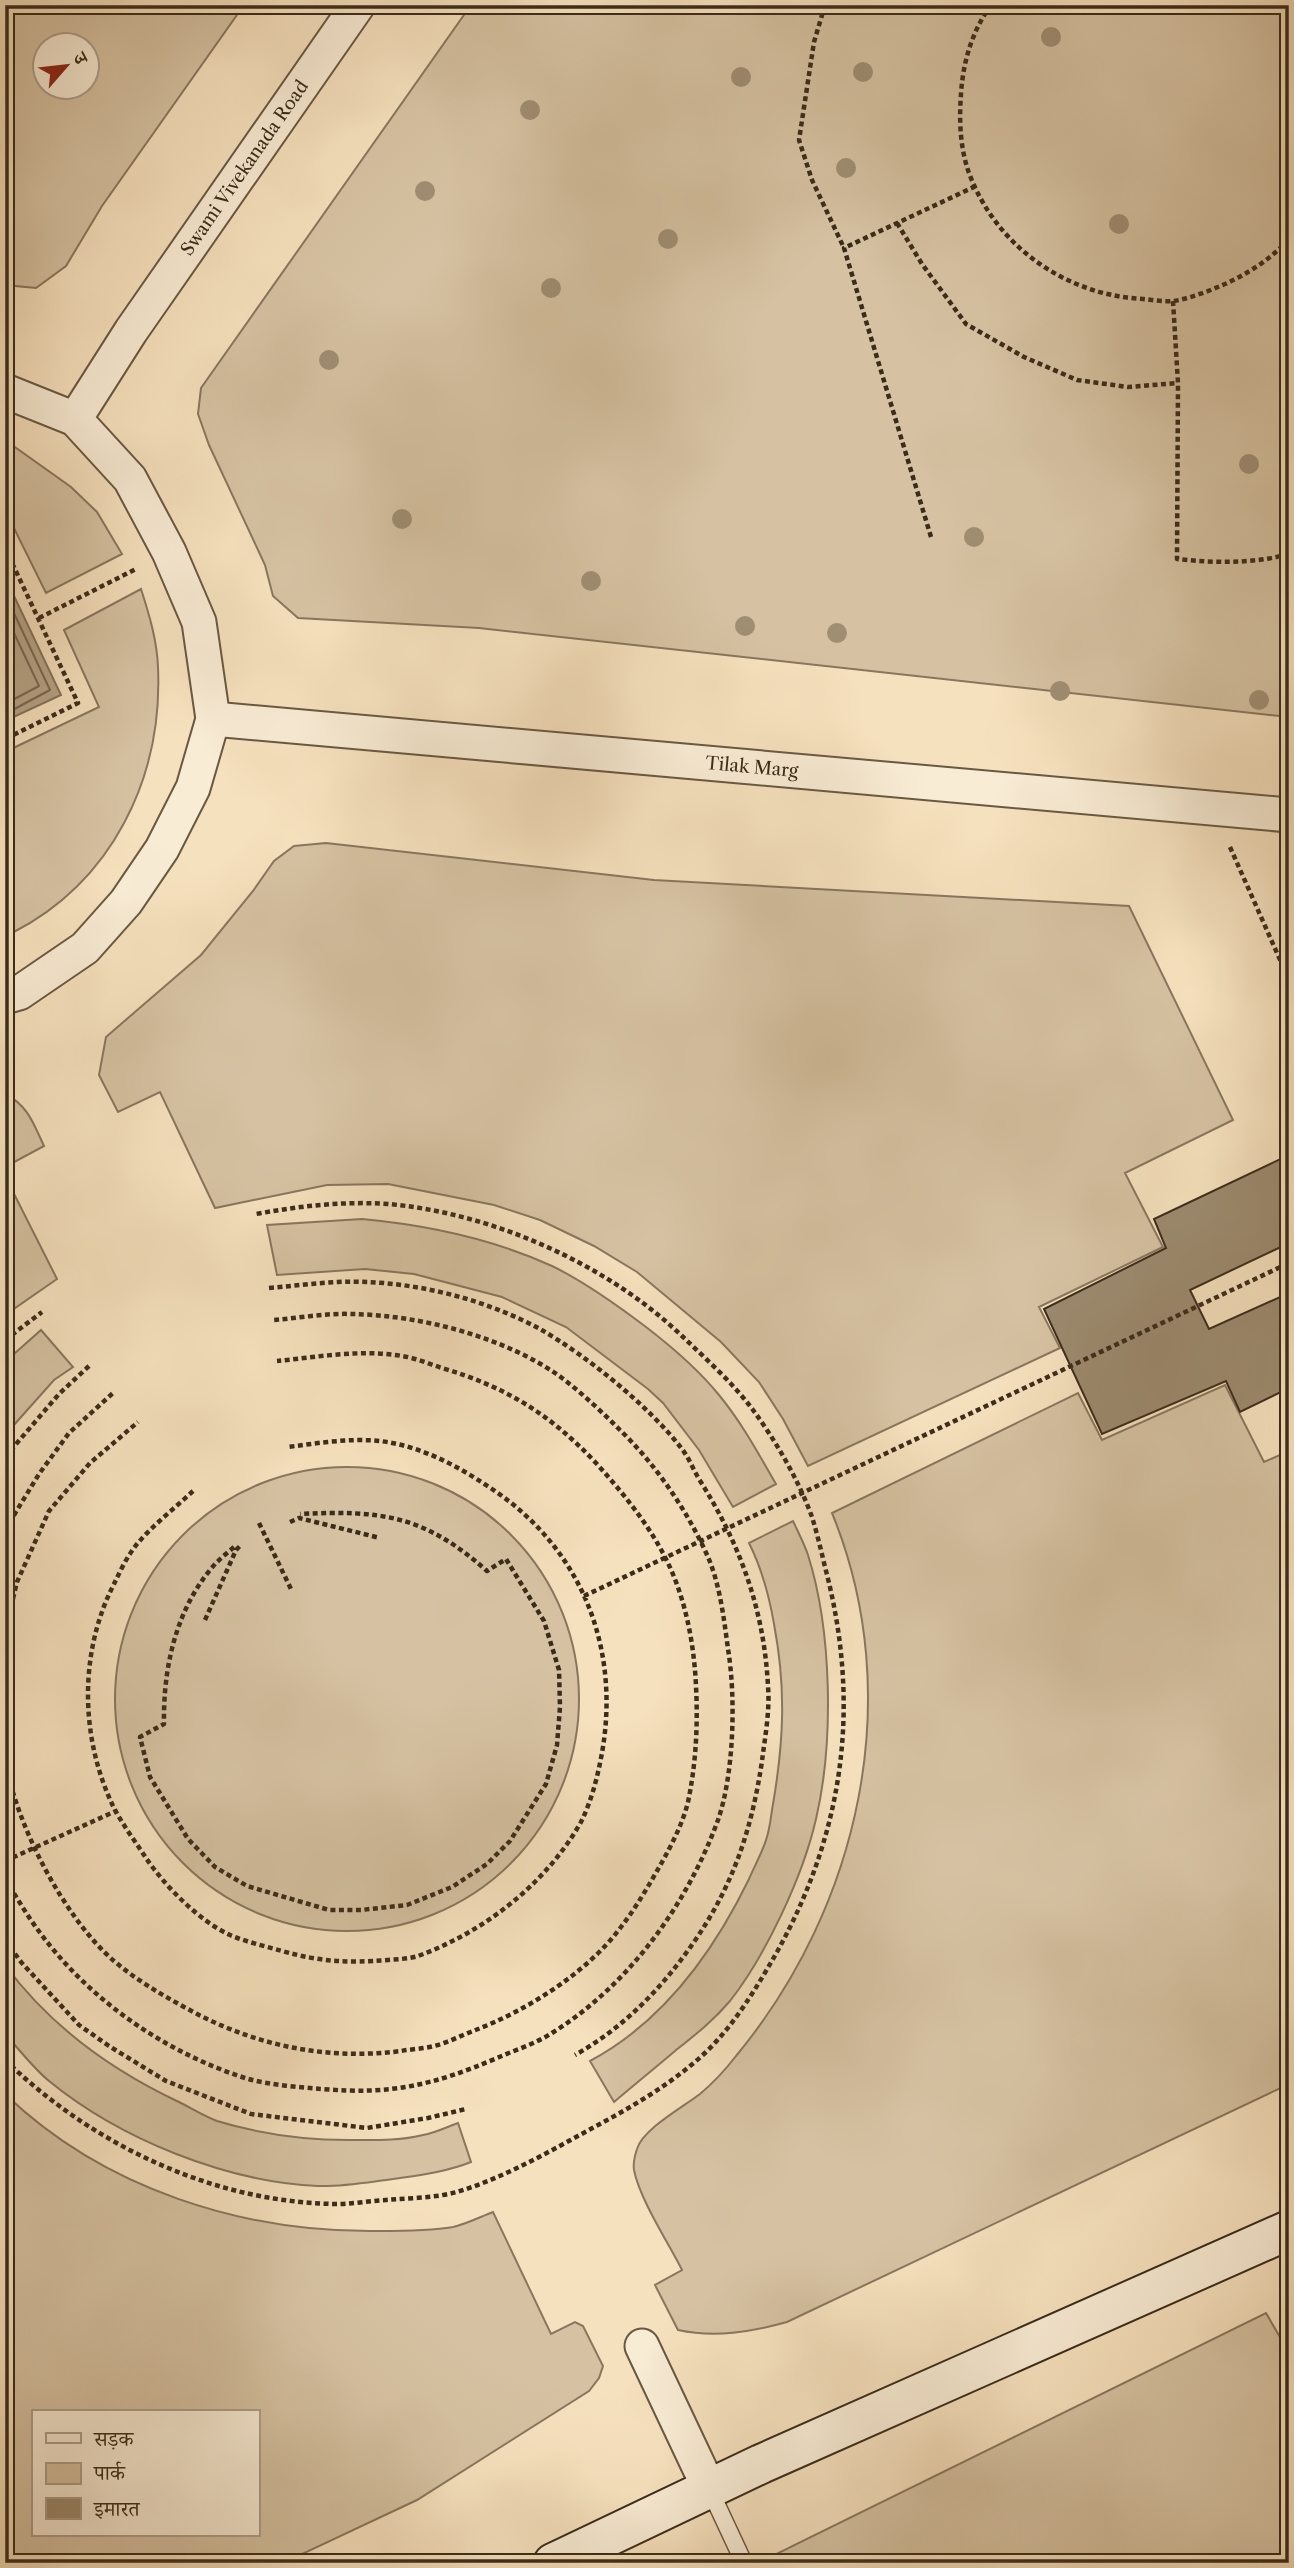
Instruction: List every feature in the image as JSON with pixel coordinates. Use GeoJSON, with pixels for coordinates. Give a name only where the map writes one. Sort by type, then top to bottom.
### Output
{"type":"FeatureCollection","features":[{"type":"Feature","properties":{"kind":"main road"},"geometry":{"type":"LineString","coordinates":[[553,2563],[709,2488],[1289,2230]]}},
{"type":"Feature","properties":{"kind":"street","name":"Swami Vivekanada Road"},"geometry":{"type":"LineString","coordinates":[[75,419],[131,331],[358,5]]}},
{"type":"Feature","properties":{"kind":"street"},"geometry":{"type":"LineString","coordinates":[[5,391],[75,419],[130,478],[169,552],[199,622],[213,719],[193,788],[162,849],[126,902],[85,948],[19,993],[5,997]]}},
{"type":"Feature","properties":{"kind":"street","name":"Tilak Marg"},"geometry":{"type":"LineString","coordinates":[[213,719],[1289,815]]}},
{"type":"Feature","properties":{"kind":"street"},"geometry":{"type":"LineString","coordinates":[[642,2346],[709,2488]]}},
{"type":"Feature","properties":{"kind":"lane"},"geometry":{"type":"LineString","coordinates":[[709,2488],[744,2563]]}},
{"type":"Feature","properties":{"kind":"path"},"geometry":{"type":"LineString","coordinates":[[825,5],[814,42],[799,140],[812,180],[844,248],[931,537]]}},
{"type":"Feature","properties":{"kind":"path"},"geometry":{"type":"LineString","coordinates":[[991,5],[979,22],[962,70],[959,122],[969,172],[992,218],[1027,256],[1071,284],[1121,298],[1173,301],[1211,290],[1247,274],[1289,239]]}},
{"type":"Feature","properties":{"kind":"path"},"geometry":{"type":"LineString","coordinates":[[844,248],[976,186]]}},
{"type":"Feature","properties":{"kind":"path"},"geometry":{"type":"LineString","coordinates":[[897,223],[922,264],[966,324],[1024,357],[1077,380],[1128,387],[1178,383]]}},
{"type":"Feature","properties":{"kind":"path"},"geometry":{"type":"LineString","coordinates":[[1173,301],[1178,383],[1177,559],[1218,564],[1268,560],[1289,554]]}},
{"type":"Feature","properties":{"kind":"path"},"geometry":{"type":"LineString","coordinates":[[5,548],[78,703],[5,739]]}},
{"type":"Feature","properties":{"kind":"path"},"geometry":{"type":"LineString","coordinates":[[39,618],[145,565]]}},
{"type":"Feature","properties":{"kind":"path"},"geometry":{"type":"LineString","coordinates":[[1213,810],[1289,980]]}},
{"type":"Feature","properties":{"kind":"path"},"geometry":{"type":"LineString","coordinates":[[5,2060],[85,2125],[147,2159],[230,2190],[279,2200],[337,2204],[452,2194],[508,2174],[615,2116],[667,2084],[707,2051],[760,1982],[800,1910],[819,1856],[836,1797],[844,1739],[840,1635],[811,1515],[780,1452],[752,1409],[709,1362],[642,1302],[582,1264],[538,1243],[452,1216],[391,1205],[306,1205],[256,1214]]}},
{"type":"Feature","properties":{"kind":"path"},"geometry":{"type":"LineString","coordinates":[[583,1597],[1289,1263]]}},
{"type":"Feature","properties":{"kind":"path"},"geometry":{"type":"LineString","coordinates":[[269,1288],[340,1282],[401,1286],[480,1304],[539,1329],[594,1366],[663,1427],[684,1451],[713,1500],[746,1570],[756,1602],[769,1688],[768,1718],[759,1783],[739,1862],[707,1922],[656,1992],[601,2041],[575,2055]]}},
{"type":"Feature","properties":{"kind":"path"},"geometry":{"type":"LineString","coordinates":[[5,1340],[42,1312]]}},
{"type":"Feature","properties":{"kind":"path"},"geometry":{"type":"LineString","coordinates":[[5,1879],[47,1941],[77,1975],[127,2019],[180,2050],[247,2078],[295,2087],[345,2091],[404,2089],[457,2076],[549,2035],[617,1981],[646,1950],[698,1867],[719,1816],[728,1771],[732,1721],[731,1668],[723,1612],[709,1559],[647,1457],[560,1376],[509,1348],[459,1330],[397,1317],[348,1313],[274,1320]]}},
{"type":"Feature","properties":{"kind":"path"},"geometry":{"type":"LineString","coordinates":[[5,1758],[9,1782],[35,1847],[67,1906],[112,1959],[162,1996],[225,2028],[274,2045],[327,2053],[379,2053],[432,2047],[500,2021],[546,1994],[589,1961],[619,1931],[667,1853],[687,1806],[695,1755],[695,1659],[684,1606],[666,1559],[639,1514],[617,1485],[568,1434],[508,1392],[470,1376],[403,1356],[352,1354],[277,1362]]}},
{"type":"Feature","properties":{"kind":"path"},"geometry":{"type":"LineString","coordinates":[[5,1457],[59,1394],[89,1366]]}},
{"type":"Feature","properties":{"kind":"path"},"geometry":{"type":"LineString","coordinates":[[5,1530],[39,1474],[69,1433],[113,1393]]}},
{"type":"Feature","properties":{"kind":"path"},"geometry":{"type":"LineString","coordinates":[[5,1632],[17,1583],[49,1511],[90,1463],[138,1422]]}},
{"type":"Feature","properties":{"kind":"path"},"geometry":{"type":"LineString","coordinates":[[193,1491],[136,1545],[113,1585],[97,1626],[88,1671],[88,1714],[97,1763],[116,1811],[159,1877],[185,1904],[228,1934],[317,1961],[358,1962],[413,1958],[469,1933],[502,1912],[535,1880],[564,1847],[582,1819],[596,1780],[605,1739],[607,1707],[602,1647],[593,1616],[566,1561],[545,1531],[513,1503],[448,1462],[420,1450],[380,1441],[344,1441],[288,1447]]}},
{"type":"Feature","properties":{"kind":"path"},"geometry":{"type":"LineString","coordinates":[[234,1547],[209,1570],[176,1634],[167,1661],[163,1695],[164,1724],[140,1737],[150,1777],[172,1815],[188,1839],[215,1867],[247,1886],[329,1910],[407,1905],[452,1887],[487,1864],[510,1841],[546,1784],[557,1745],[561,1707],[559,1670],[544,1621],[506,1559],[487,1571],[443,1536],[383,1515],[358,1512],[300,1514]]}},
{"type":"Feature","properties":{"kind":"path"},"geometry":{"type":"LineString","coordinates":[[290,1522],[299,1518],[380,1538]]}},
{"type":"Feature","properties":{"kind":"path"},"geometry":{"type":"LineString","coordinates":[[259,1523],[291,1590]]}},
{"type":"Feature","properties":{"kind":"path"},"geometry":{"type":"LineString","coordinates":[[205,1620],[236,1550],[241,1545]]}},
{"type":"Feature","properties":{"kind":"path"},"geometry":{"type":"LineString","coordinates":[[5,1861],[116,1811]]}},
{"type":"Feature","properties":{"kind":"path"},"geometry":{"type":"LineString","coordinates":[[5,1940],[21,1962],[79,2025],[166,2081],[251,2114],[367,2127],[466,2109]]}},
{"type":"Feature","properties":{"kind":"green space"},"geometry":{"type":"Polygon","coordinates":[[[5,5],[244,5],[102,206],[66,266],[36,288],[5,285],[5,5]]]}},
{"type":"Feature","properties":{"kind":"green space"},"geometry":{"type":"Polygon","coordinates":[[[471,5],[1289,5],[1289,717],[479,628],[298,618],[273,596],[265,565],[209,445],[198,414],[201,388],[471,5]]]}},
{"type":"Feature","properties":{"kind":"green space"},"geometry":{"type":"Polygon","coordinates":[[[5,440],[71,487],[97,512],[122,554],[46,593],[5,510],[5,440]]]}},
{"type":"Feature","properties":{"kind":"green space"},"geometry":{"type":"Polygon","coordinates":[[[141,589],[150,618],[158,667],[157,708],[151,748],[140,786],[124,822],[103,856],[78,886],[47,911],[12,933],[5,918],[5,752],[99,707],[64,630],[141,589]]]}},
{"type":"Feature","properties":{"kind":"green space"},"geometry":{"type":"Polygon","coordinates":[[[326,843],[654,880],[1129,906],[1233,1120],[1125,1173],[1163,1247],[1039,1307],[1060,1348],[808,1466],[759,1382],[721,1342],[637,1272],[594,1246],[540,1220],[494,1205],[388,1184],[327,1185],[215,1208],[160,1092],[118,1112],[99,1075],[106,1037],[201,955],[274,861],[294,846],[326,843]]]}},
{"type":"Feature","properties":{"kind":"green space"},"geometry":{"type":"Polygon","coordinates":[[[5,1094],[25,1110],[44,1146],[5,1167],[5,1094]]]}},
{"type":"Feature","properties":{"kind":"green space"},"geometry":{"type":"Polygon","coordinates":[[[5,1176],[57,1279],[5,1315],[5,1176]]]}},
{"type":"Feature","properties":{"kind":"green space"},"geometry":{"type":"Polygon","coordinates":[[[362,1219],[435,1229],[507,1248],[552,1266],[589,1287],[656,1335],[702,1376],[735,1416],[776,1484],[733,1507],[699,1450],[663,1403],[648,1389],[566,1327],[502,1297],[414,1274],[365,1269],[277,1275],[267,1225],[362,1219]]]}},
{"type":"Feature","properties":{"kind":"green space"},"geometry":{"type":"Polygon","coordinates":[[[41,1330],[73,1367],[54,1380],[5,1435],[5,1362],[41,1330]]]}},
{"type":"Feature","properties":{"kind":"green space"},"geometry":{"type":"Polygon","coordinates":[[[1225,1385],[1264,1462],[1289,1451],[1289,2084],[787,2322],[733,2333],[706,2334],[678,2330],[655,2285],[682,2270],[637,2182],[634,2160],[637,2149],[655,2126],[700,2094],[719,2076],[779,1997],[814,1934],[841,1867],[859,1797],[867,1726],[866,1654],[854,1583],[832,1513],[1078,1393],[1102,1440],[1225,1385]]]}},
{"type":"Feature","properties":{"kind":"green space"},"geometry":{"type":"Polygon","coordinates":[[[347,1467],[392,1472],[436,1485],[476,1506],[511,1535],[540,1570],[561,1610],[574,1654],[579,1699],[574,1744],[561,1788],[540,1828],[511,1863],[476,1892],[436,1913],[392,1926],[347,1931],[302,1926],[258,1913],[218,1892],[183,1863],[154,1828],[133,1788],[120,1744],[115,1699],[120,1654],[133,1610],[154,1570],[183,1535],[218,1506],[258,1485],[302,1472],[347,1467]]]}},
{"type":"Feature","properties":{"kind":"green space"},"geometry":{"type":"Polygon","coordinates":[[[793,1521],[816,1585],[822,1617],[828,1687],[826,1756],[822,1789],[810,1841],[793,1890],[770,1938],[730,2001],[704,2027],[614,2102],[590,2061],[641,2026],[684,1982],[703,1958],[735,1906],[767,1836],[779,1758],[782,1692],[770,1603],[749,1543],[793,1521]]]}},
{"type":"Feature","properties":{"kind":"green space"},"geometry":{"type":"Polygon","coordinates":[[[5,1965],[42,2008],[83,2044],[129,2076],[212,2119],[233,2126],[282,2135],[349,2140],[414,2137],[458,2123],[471,2162],[413,2176],[318,2186],[247,2176],[176,2154],[141,2139],[77,2102],[32,2064],[5,2034],[5,1965]]]}},
{"type":"Feature","properties":{"kind":"green space"},"geometry":{"type":"Polygon","coordinates":[[[5,2094],[44,2127],[86,2156],[131,2180],[178,2199],[227,2214],[328,2230],[397,2231],[453,2227],[493,2212],[551,2334],[575,2322],[583,2326],[603,2366],[599,2378],[589,2391],[417,2500],[283,2563],[5,2563],[5,2094]]]}},
{"type":"Feature","properties":{"kind":"green space"},"geometry":{"type":"Polygon","coordinates":[[[1266,2313],[1284,2344],[1289,2342],[1289,2563],[758,2563],[1266,2313]]]}},
{"type":"Feature","properties":{"kind":"water"},"geometry":{"type":"Polygon","coordinates":[[[5,577],[61,695],[5,721],[5,577]]]}},
{"type":"Feature","properties":{"kind":"building"},"geometry":{"type":"Polygon","coordinates":[[[1289,1155],[1289,1243],[1190,1290],[1209,1329],[1289,1293],[1289,1388],[1240,1412],[1226,1381],[1102,1434],[1044,1309],[1166,1248],[1154,1219],[1289,1155]]]}}]}
